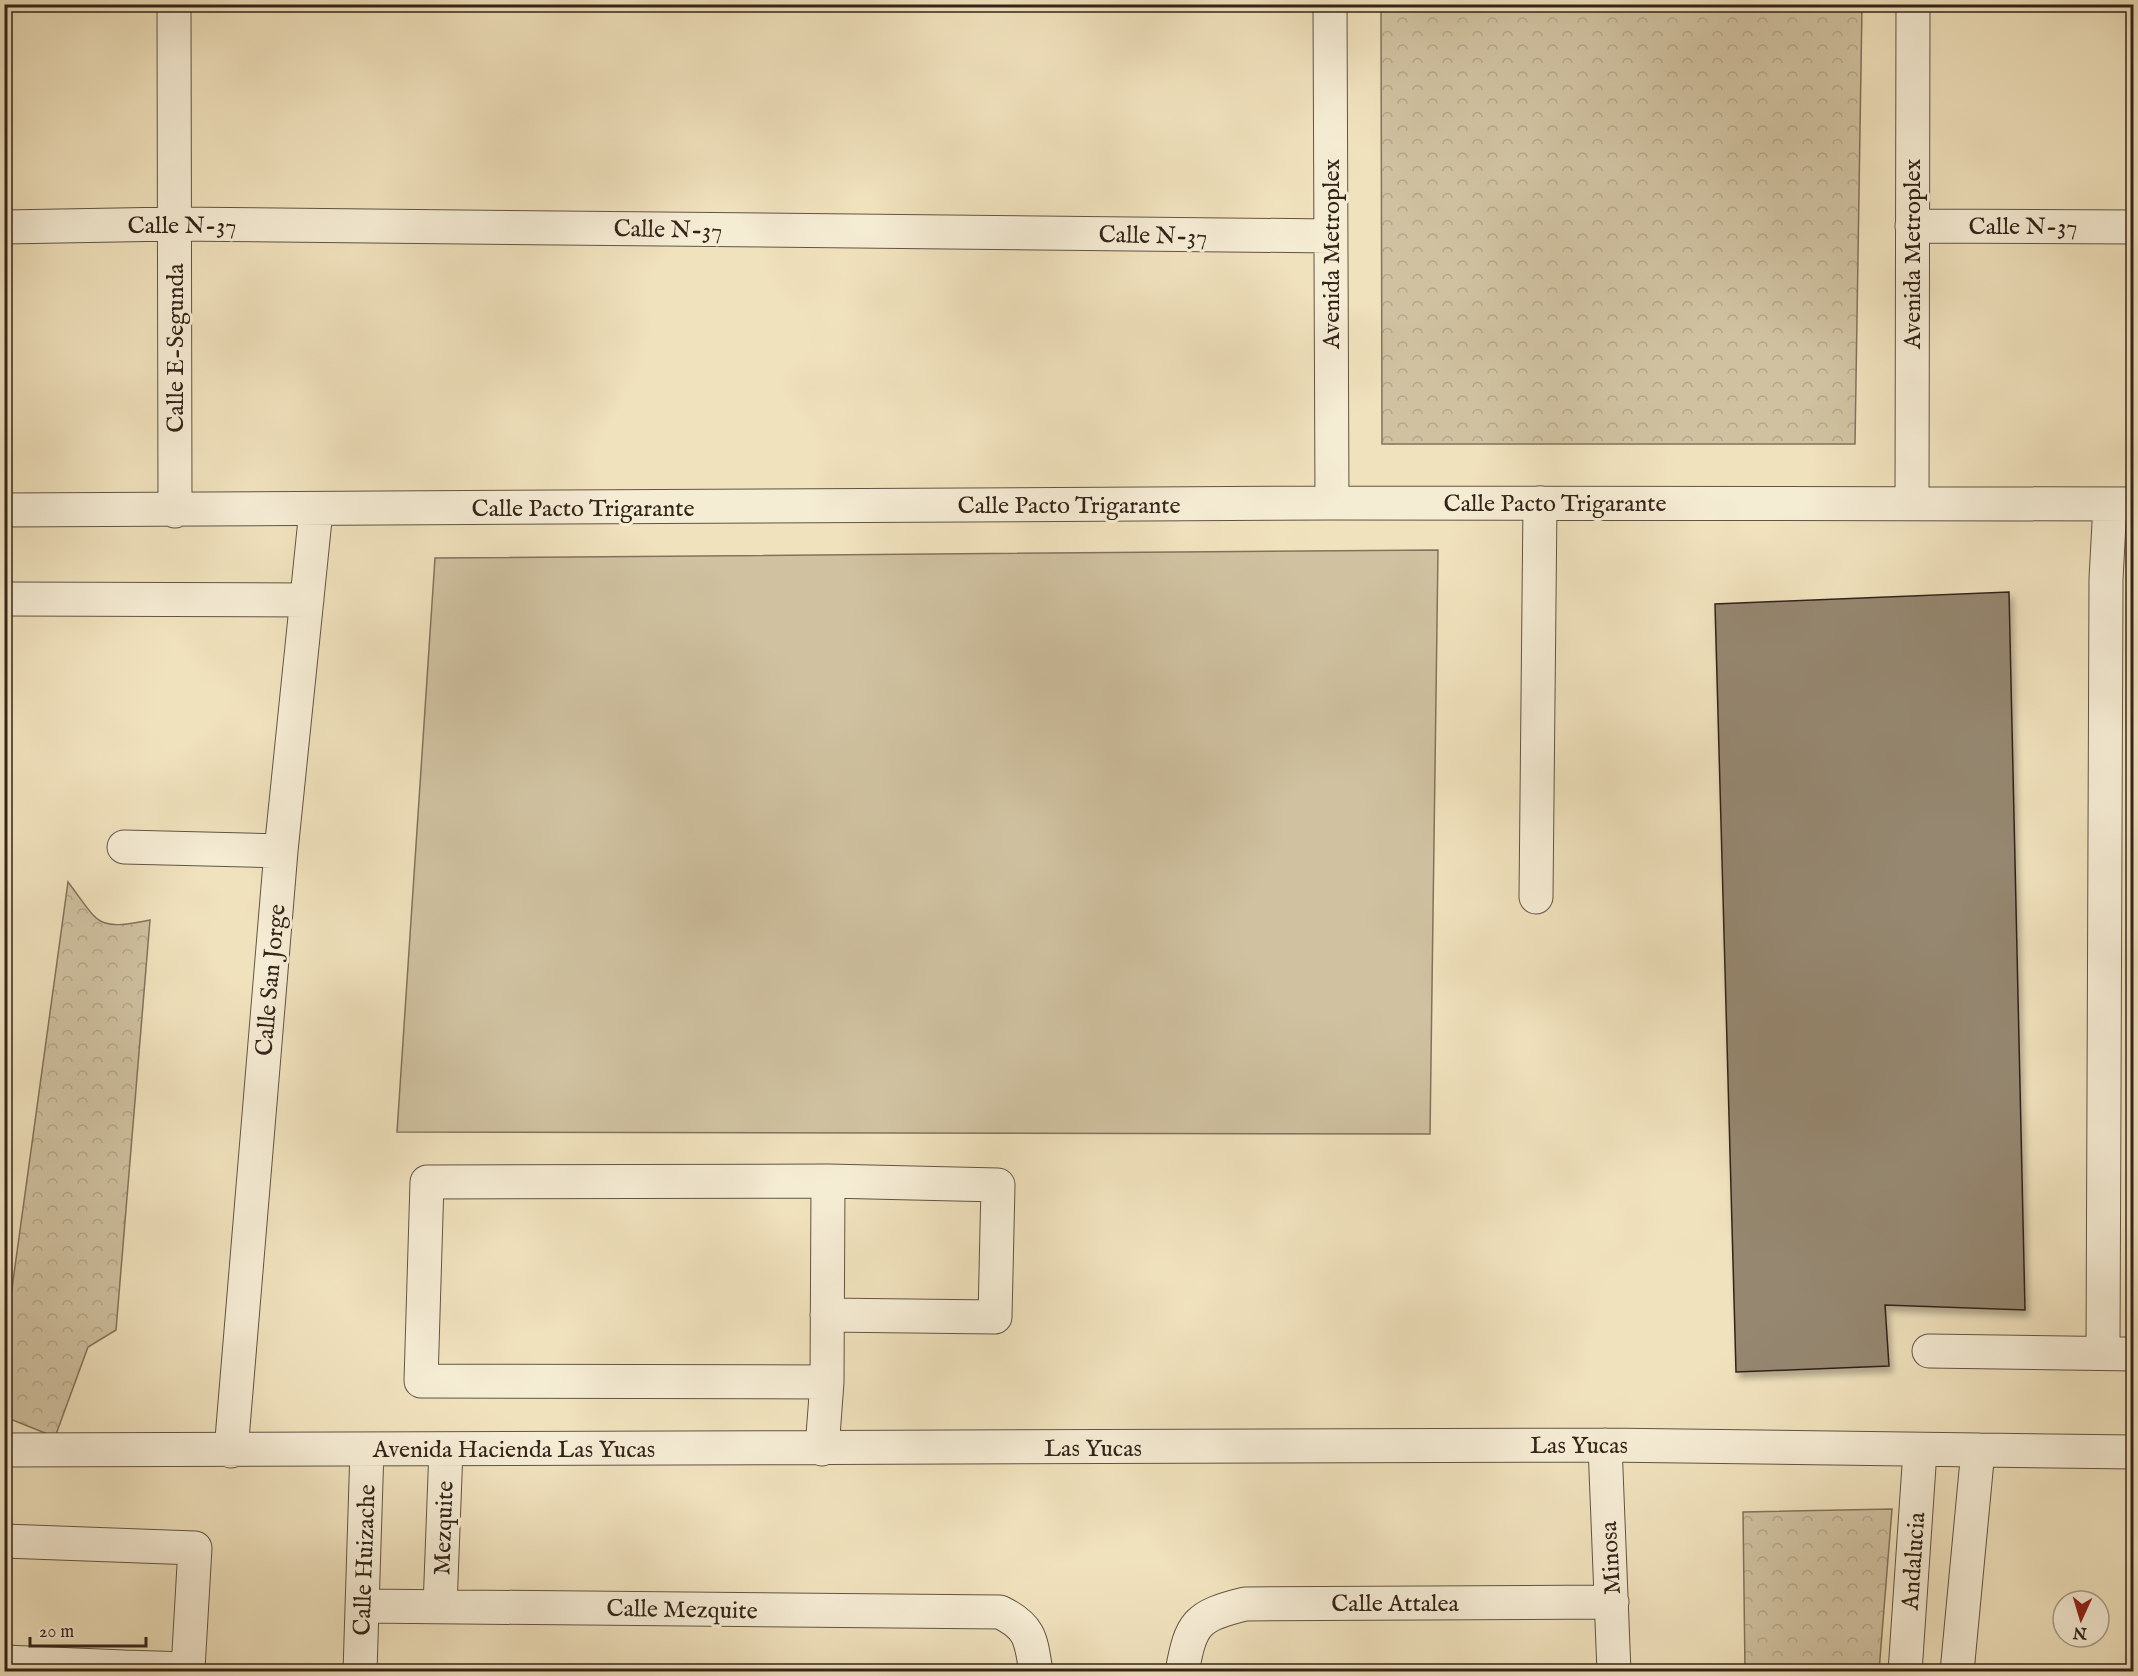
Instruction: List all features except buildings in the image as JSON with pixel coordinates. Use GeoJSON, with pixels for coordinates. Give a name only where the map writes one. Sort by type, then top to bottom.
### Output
{"type":"FeatureCollection","features":[{"type":"Feature","properties":{"kind":"street","name":"Calle E-Segunda"},"geometry":{"type":"LineString","coordinates":[[174,4],[175,511]]}},
{"type":"Feature","properties":{"kind":"street","name":"Avenida Metroplex"},"geometry":{"type":"LineString","coordinates":[[1330,4],[1332,503]]}},
{"type":"Feature","properties":{"kind":"street","name":"Avenida Metroplex"},"geometry":{"type":"LineString","coordinates":[[1912,503],[1913,4]]}},
{"type":"Feature","properties":{"kind":"street","name":"Calle N-37"},"geometry":{"type":"LineString","coordinates":[[4,227],[174,224],[1330,236]]}},
{"type":"Feature","properties":{"kind":"street","name":"Calle N-37"},"geometry":{"type":"LineString","coordinates":[[1912,226],[2133,227]]}},
{"type":"Feature","properties":{"kind":"street","name":"Calle Pacto Trigarante"},"geometry":{"type":"LineString","coordinates":[[4,510],[175,511],[1332,503],[2121,504]]}},
{"type":"Feature","properties":{"kind":"street"},"geometry":{"type":"LineString","coordinates":[[1536,897],[1540,503]]}},
{"type":"Feature","properties":{"kind":"street"},"geometry":{"type":"LineString","coordinates":[[1929,1351],[2118,1354],[2106,579],[2121,504]]}},
{"type":"Feature","properties":{"kind":"street","name":"Calle San Jorge"},"geometry":{"type":"LineString","coordinates":[[231,1451],[281,851],[316,510]]}},
{"type":"Feature","properties":{"kind":"street"},"geometry":{"type":"LineString","coordinates":[[4,599],[307,600]]}},
{"type":"Feature","properties":{"kind":"street"},"geometry":{"type":"LineString","coordinates":[[124,847],[281,851]]}},
{"type":"Feature","properties":{"kind":"street"},"geometry":{"type":"LineString","coordinates":[[826,1382],[421,1381],[427,1182],[828,1181],[998,1185],[995,1317],[827,1315]]}},
{"type":"Feature","properties":{"kind":"street"},"geometry":{"type":"LineString","coordinates":[[822,1449],[826,1382],[828,1181]]}},
{"type":"Feature","properties":{"kind":"street","name":"Las Yucas"},"geometry":{"type":"LineString","coordinates":[[1024,1449],[1605,1445],[1920,1451],[2133,1452]]}},
{"type":"Feature","properties":{"kind":"street","name":"Minosa"},"geometry":{"type":"LineString","coordinates":[[1605,1445],[1614,1671]]}},
{"type":"Feature","properties":{"kind":"street","name":"Calle Huizache"},"geometry":{"type":"LineString","coordinates":[[360,1671],[364,1606],[366,1449]]}},
{"type":"Feature","properties":{"kind":"street","name":"Mezquite"},"geometry":{"type":"LineString","coordinates":[[441,1606],[446,1449]]}},
{"type":"Feature","properties":{"kind":"street","name":"Avenida Hacienda Las Yucas"},"geometry":{"type":"LineString","coordinates":[[4,1450],[1024,1449]]}},
{"type":"Feature","properties":{"kind":"street"},"geometry":{"type":"LineString","coordinates":[[1957,1671],[1978,1450]]}},
{"type":"Feature","properties":{"kind":"street","name":"Andalucia"},"geometry":{"type":"LineString","coordinates":[[1905,1671],[1920,1451]]}},
{"type":"Feature","properties":{"kind":"street"},"geometry":{"type":"LineString","coordinates":[[4,1541],[195,1548],[188,1669],[124,1669],[4,1662]]}},
{"type":"Feature","properties":{"kind":"street","name":"Calle Attalea"},"geometry":{"type":"LineString","coordinates":[[1182,1671],[1189,1635],[1212,1612],[1245,1604],[1612,1602]]}},
{"type":"Feature","properties":{"kind":"street","name":"Calle Mezquite"},"geometry":{"type":"LineString","coordinates":[[364,1606],[1000,1612],[1020,1622],[1031,1644],[1036,1671]]}},
{"type":"Feature","properties":{"kind":"green space"},"geometry":{"type":"Polygon","coordinates":[[[1381,5],[1862,5],[1855,444],[1382,444],[1381,5]]]}},
{"type":"Feature","properties":{"kind":"green space"},"geometry":{"type":"Polygon","coordinates":[[[1438,550],[1430,1134],[397,1132],[435,558],[1438,550]]]}},
{"type":"Feature","properties":{"kind":"green space"},"geometry":{"type":"Polygon","coordinates":[[[68,882],[100,921],[118,925],[150,920],[116,1330],[88,1347],[55,1437],[5,1417],[5,1339],[68,882]]]}},
{"type":"Feature","properties":{"kind":"green space"},"geometry":{"type":"Polygon","coordinates":[[[1892,1509],[1879,1671],[1745,1671],[1743,1512],[1892,1509]]]}}]}
